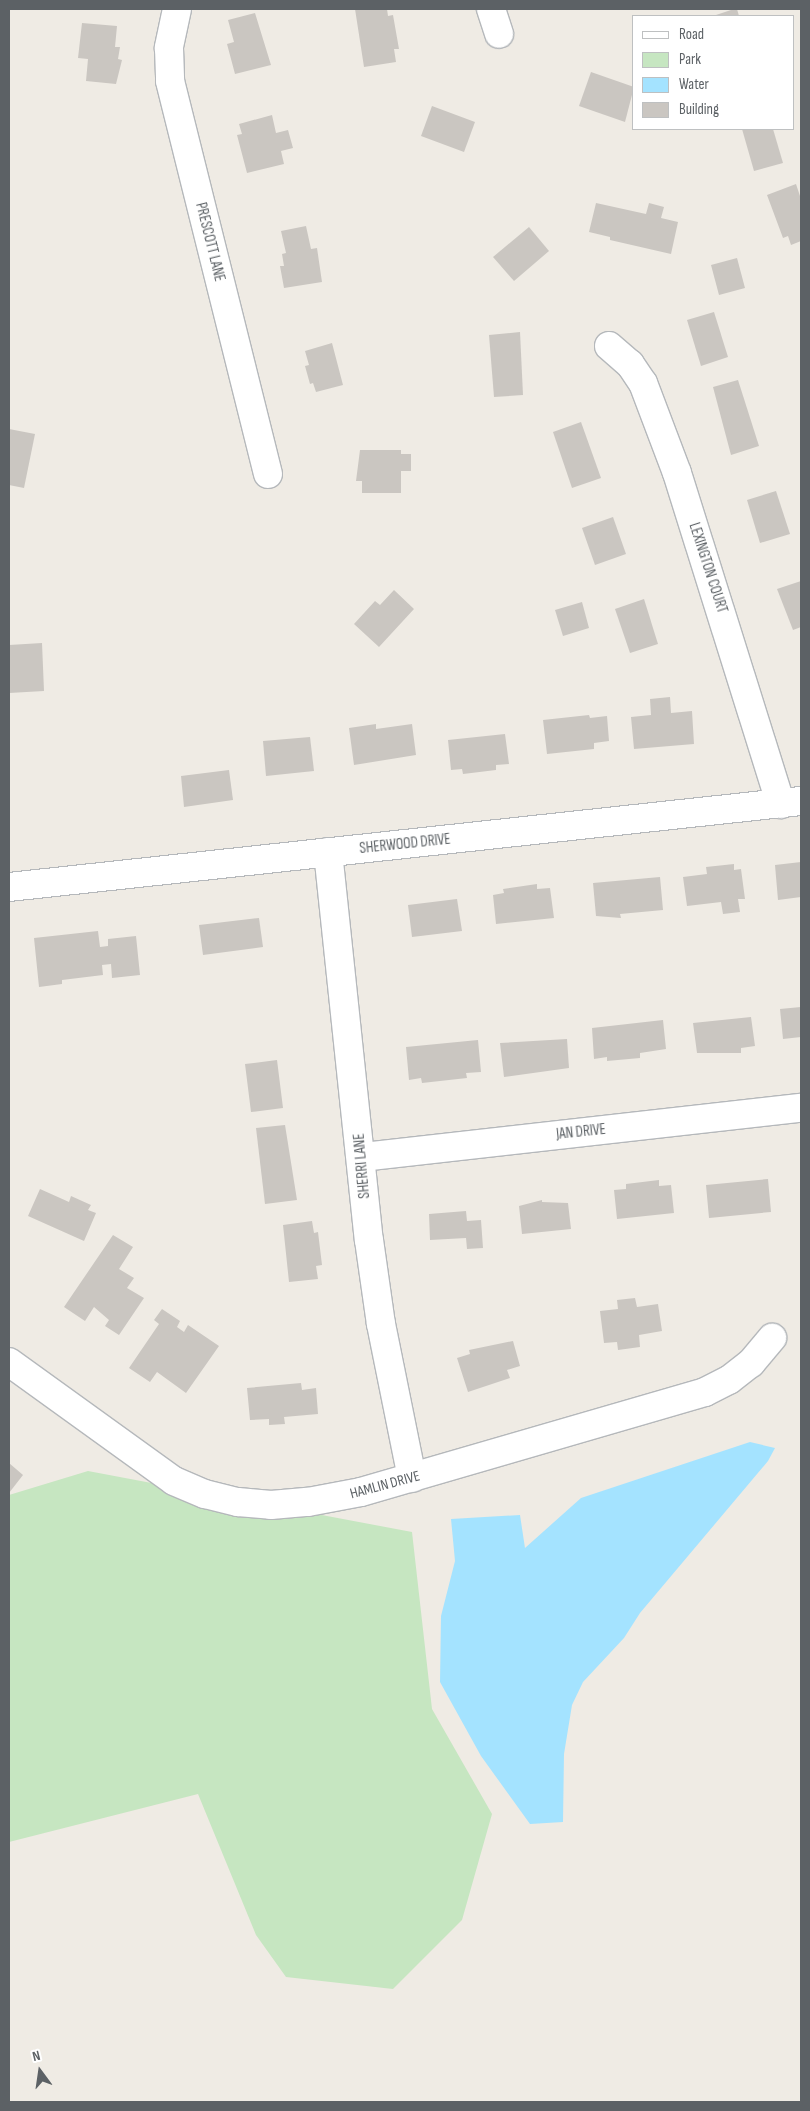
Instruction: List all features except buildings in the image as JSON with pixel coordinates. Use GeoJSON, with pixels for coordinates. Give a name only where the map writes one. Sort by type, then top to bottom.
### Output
{"type":"FeatureCollection","features":[{"type":"Feature","properties":{"kind":"street","name":"PRESCOTT LANE"},"geometry":{"type":"LineString","coordinates":[[177,9],[169,48],[170,81],[268,474]]}},
{"type":"Feature","properties":{"kind":"street"},"geometry":{"type":"LineString","coordinates":[[491,9],[499,34]]}},
{"type":"Feature","properties":{"kind":"street","name":"LEXINGTON COURT"},"geometry":{"type":"LineString","coordinates":[[609,346],[630,364],[643,383],[678,473],[791,802]]}},
{"type":"Feature","properties":{"kind":"street","name":"SHERWOOD DRIVE"},"geometry":{"type":"LineString","coordinates":[[9,887],[791,802]]}},
{"type":"Feature","properties":{"kind":"street","name":"SHERRI LANE"},"geometry":{"type":"LineString","coordinates":[[328,852],[381,1324],[412,1478]]}},
{"type":"Feature","properties":{"kind":"street","name":"JAN DRIVE"},"geometry":{"type":"LineString","coordinates":[[362,1157],[801,1108]]}},
{"type":"Feature","properties":{"kind":"street","name":"HAMLIN DRIVE"},"geometry":{"type":"LineString","coordinates":[[9,1362],[152,1467],[205,1494],[238,1502],[271,1505],[308,1502],[412,1478],[705,1392],[729,1380],[751,1363],[772,1338]]}},
{"type":"Feature","properties":{"kind":"green space"},"geometry":{"type":"Polygon","coordinates":[[[88,1471],[412,1532],[432,1709],[492,1814],[462,1920],[393,1989],[286,1977],[256,1935],[198,1794],[9,1842],[9,1495],[88,1471]]]}},
{"type":"Feature","properties":{"kind":"water"},"geometry":{"type":"Polygon","coordinates":[[[750,1442],[775,1448],[768,1461],[640,1613],[624,1638],[583,1682],[572,1705],[564,1754],[563,1822],[530,1824],[481,1756],[440,1682],[441,1616],[455,1561],[451,1519],[520,1515],[525,1548],[581,1498],[750,1442]]]}}]}
